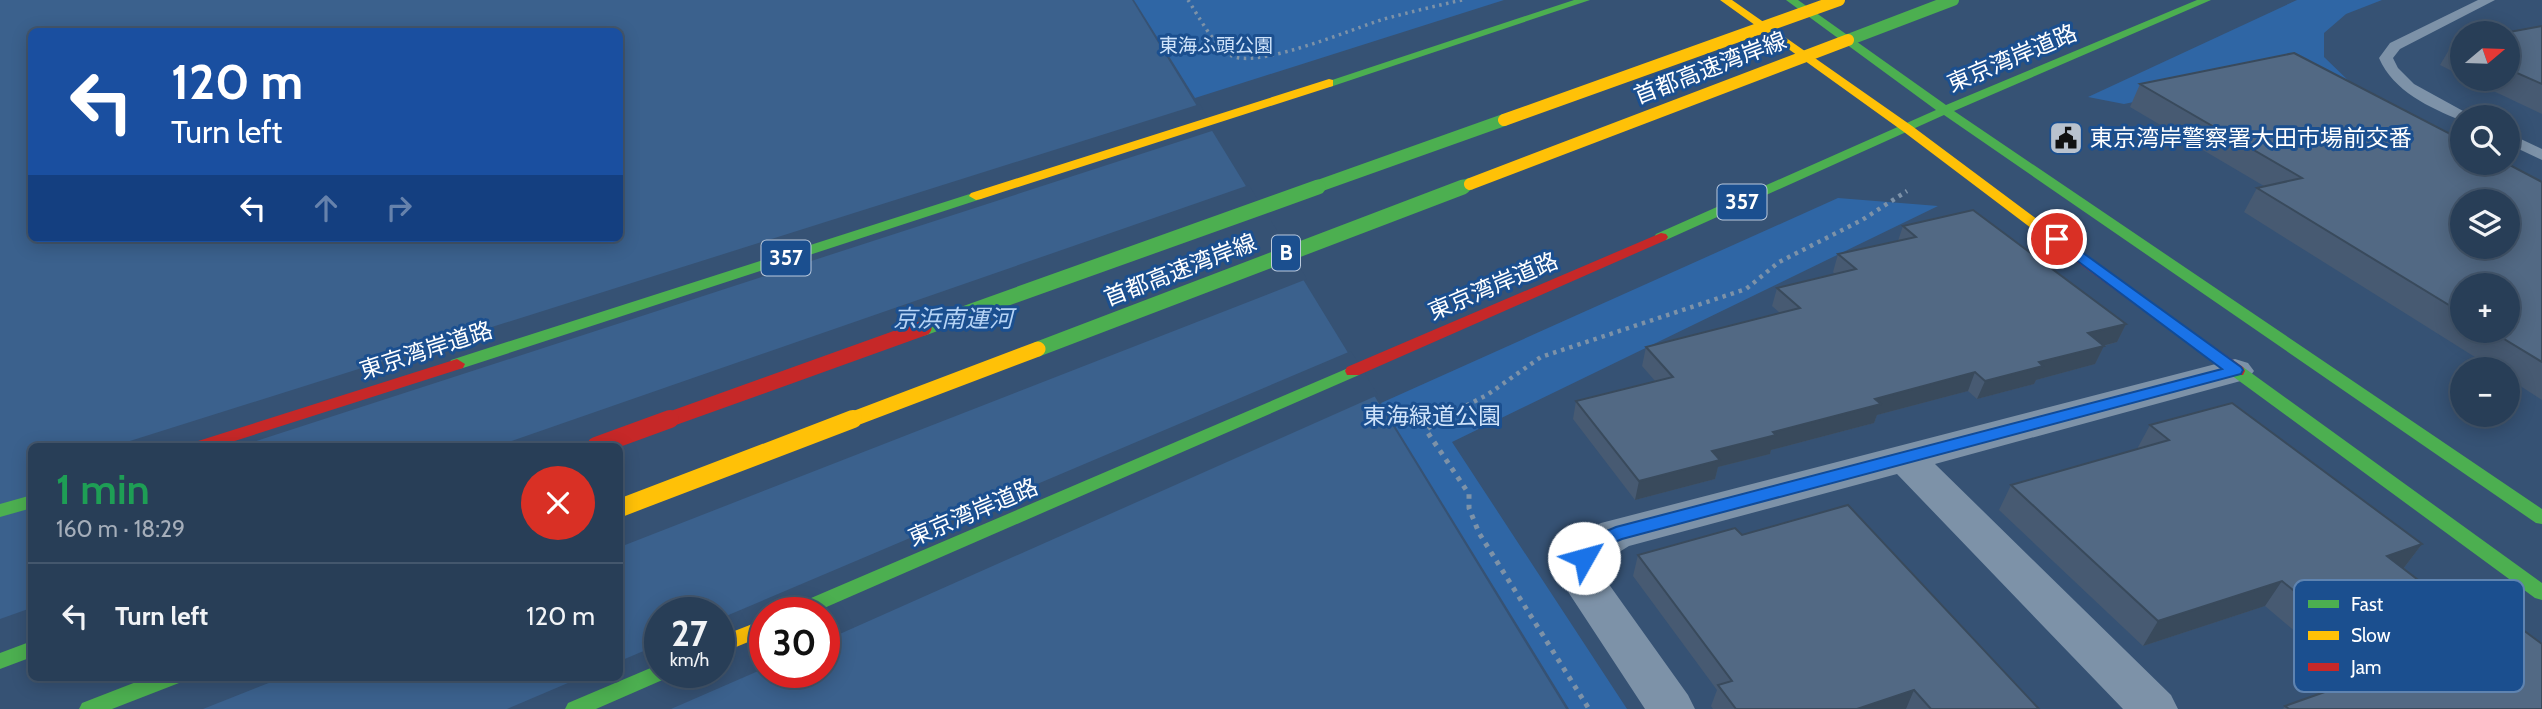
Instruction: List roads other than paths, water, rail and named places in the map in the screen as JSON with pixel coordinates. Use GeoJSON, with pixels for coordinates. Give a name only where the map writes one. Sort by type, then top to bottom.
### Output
{"type":"FeatureCollection","features":[{"type":"Feature","properties":{"kind":"main road","name":"東京湾岸道路"},"geometry":{"type":"LineString","coordinates":[[210,443],[1585,0]]}},
{"type":"Feature","properties":{"kind":"main road"},"geometry":{"type":"LineString","coordinates":[[1725,0],[1908,129],[1955,166],[2542,593]]}},
{"type":"Feature","properties":{"kind":"main road"},"geometry":{"type":"LineString","coordinates":[[1791,0],[1946,111],[2542,518]]}},
{"type":"Feature","properties":{"kind":"main road","name":"首都高速湾岸線"},"geometry":{"type":"LineString","coordinates":[[604,443],[1839,0]]}},
{"type":"Feature","properties":{"kind":"main road","name":"首都高速湾岸線"},"geometry":{"type":"LineString","coordinates":[[623,507],[1953,0]]}},
{"type":"Feature","properties":{"kind":"main road","name":"東京湾岸道路"},"geometry":{"type":"LineString","coordinates":[[832,597],[2206,0]]}},
{"type":"Feature","properties":{"kind":"main road"},"geometry":{"type":"LineString","coordinates":[[0,511],[28,502]]}},
{"type":"Feature","properties":{"kind":"main road"},"geometry":{"type":"LineString","coordinates":[[0,661],[28,650]]}},
{"type":"Feature","properties":{"kind":"main road"},"geometry":{"type":"LineString","coordinates":[[575,709],[644,679]]}},
{"type":"Feature","properties":{"kind":"main road"},"geometry":{"type":"LineString","coordinates":[[89,709],[162,681]]}},
{"type":"Feature","properties":{"kind":"street"},"geometry":{"type":"LineString","coordinates":[[1671,709],[1581,578],[1584,558],[1597,542],[1616,534],[2235,370]]}},
{"type":"Feature","properties":{"kind":"street"},"geometry":{"type":"LineString","coordinates":[[1905,458],[2154,709]]}},
{"type":"Feature","properties":{"kind":"lane"},"geometry":{"type":"LineString","coordinates":[[2450,109],[2410,88],[2390,73],[2386,58],[2395,47],[2488,0]]}},
{"type":"Feature","properties":{"kind":"lane"},"geometry":{"type":"LineString","coordinates":[[2520,144],[2542,155]]}},
{"type":"Feature","properties":{"kind":"water","name":"京浜南運河"},"geometry":{"type":"Polygon","coordinates":[[[0,0],[1132,0],[1566,709],[0,709],[0,0]]]}},
{"type":"Feature","properties":{"kind":"place","name":"東京湾岸警察署大田市場前交番"},"geometry":{"type":"Point","coordinates":[2066,138]}},
{"type":"Feature","properties":{"kind":"park label","name":"東海ふ頭公園"},"geometry":{"type":"Point","coordinates":[1216,45]}},
{"type":"Feature","properties":{"kind":"park label","name":"東海緑道公園"},"geometry":{"type":"Point","coordinates":[1432,416]}}]}
